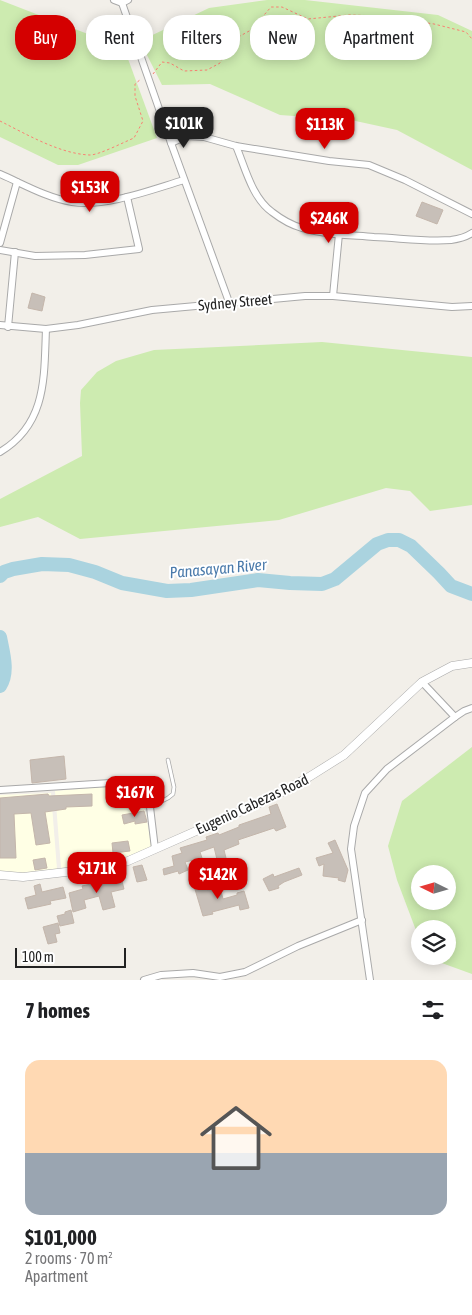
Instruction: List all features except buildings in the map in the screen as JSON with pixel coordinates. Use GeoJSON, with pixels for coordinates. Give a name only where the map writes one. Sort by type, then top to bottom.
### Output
{"type":"FeatureCollection","features":[{"type":"Feature","properties":{"kind":"street"},"geometry":{"type":"LineString","coordinates":[[114,0],[125,1],[170,143],[229,302]]}},
{"type":"Feature","properties":{"kind":"street"},"geometry":{"type":"LineString","coordinates":[[170,143],[187,136],[204,137],[236,146],[330,161],[369,165],[405,180],[472,214]]}},
{"type":"Feature","properties":{"kind":"street"},"geometry":{"type":"LineString","coordinates":[[236,146],[261,202],[286,222],[302,228],[339,234],[425,240],[452,240],[466,237],[472,233]]}},
{"type":"Feature","properties":{"kind":"street"},"geometry":{"type":"LineString","coordinates":[[0,174],[54,197],[71,202],[128,197],[184,180]]}},
{"type":"Feature","properties":{"kind":"street"},"geometry":{"type":"LineString","coordinates":[[0,244],[17,182]]}},
{"type":"Feature","properties":{"kind":"street"},"geometry":{"type":"LineString","coordinates":[[0,250],[35,256],[85,255],[139,249],[128,197]]}},
{"type":"Feature","properties":{"kind":"street"},"geometry":{"type":"LineString","coordinates":[[333,296],[339,234]]}},
{"type":"Feature","properties":{"kind":"street"},"geometry":{"type":"LineString","coordinates":[[8,326],[14,252]]}},
{"type":"Feature","properties":{"kind":"street","name":"Sydney Street"},"geometry":{"type":"LineString","coordinates":[[0,325],[46,329],[78,325],[152,310],[305,296],[333,296],[452,307],[472,306]]}},
{"type":"Feature","properties":{"kind":"street"},"geometry":{"type":"LineString","coordinates":[[0,452],[27,428],[36,414],[44,372],[46,329]]}},
{"type":"Feature","properties":{"kind":"street","name":"Eugenio Cabezas Road"},"geometry":{"type":"LineString","coordinates":[[0,875],[23,877],[100,868],[128,861],[271,798],[309,778],[344,755],[422,682],[452,666],[472,663]]}},
{"type":"Feature","properties":{"kind":"street"},"geometry":{"type":"LineString","coordinates":[[422,682],[455,717]]}},
{"type":"Feature","properties":{"kind":"street"},"geometry":{"type":"LineString","coordinates":[[370,980],[351,849],[354,826],[365,793],[387,769],[455,717],[472,708]]}},
{"type":"Feature","properties":{"kind":"street"},"geometry":{"type":"LineString","coordinates":[[0,790],[142,781],[150,807],[155,849]]}},
{"type":"Feature","properties":{"kind":"street"},"geometry":{"type":"LineString","coordinates":[[144,980],[161,975],[193,973],[220,977],[245,972],[298,946],[362,920]]}},
{"type":"Feature","properties":{"kind":"lane"},"geometry":{"type":"LineString","coordinates":[[150,807],[173,794],[174,787],[168,760]]}},
{"type":"Feature","properties":{"kind":"path"},"geometry":{"type":"LineString","coordinates":[[0,121],[28,136],[66,151],[92,155],[134,138],[143,122],[135,96],[136,84],[147,75],[153,75],[162,62],[170,63],[184,71],[207,70],[220,63],[231,41],[251,30],[271,7],[282,7],[308,19],[349,15],[380,16],[434,24],[466,32],[472,39]]}},
{"type":"Feature","properties":{"kind":"shaded area"},"geometry":{"type":"Polygon","coordinates":[[[140,784],[152,848],[104,864],[61,868],[55,791],[140,784]]]}},
{"type":"Feature","properties":{"kind":"shaded area"},"geometry":{"type":"Polygon","coordinates":[[[51,793],[57,869],[22,875],[0,874],[0,795],[51,793]]]}},
{"type":"Feature","properties":{"kind":"green space"},"geometry":{"type":"Polygon","coordinates":[[[0,0],[39,15],[15,15],[15,60],[76,60],[76,29],[86,33],[86,60],[128,60],[157,138],[78,165],[58,165],[0,137],[0,0]]]}},
{"type":"Feature","properties":{"kind":"green space"},"geometry":{"type":"Polygon","coordinates":[[[267,0],[305,0],[438,15],[472,31],[472,170],[397,130],[351,120],[280,115],[210,84],[162,85],[150,60],[153,60],[153,35],[163,30],[163,60],[240,60],[240,15],[194,15],[209,8],[267,0]]]}},
{"type":"Feature","properties":{"kind":"green space"},"geometry":{"type":"Polygon","coordinates":[[[322,342],[472,357],[472,505],[430,511],[410,491],[386,488],[279,520],[80,539],[38,517],[0,527],[0,499],[82,456],[81,390],[97,372],[116,361],[154,350],[322,342]]]}},
{"type":"Feature","properties":{"kind":"green space"},"geometry":{"type":"Polygon","coordinates":[[[472,747],[472,974],[447,965],[456,965],[456,920],[412,920],[397,880],[388,846],[402,801],[472,747]]]}},
{"type":"Feature","properties":{"kind":"waterway","name":"Panasayan River"},"geometry":{"type":"LineString","coordinates":[[0,576],[4,572],[13,569],[42,564],[69,565],[95,572],[122,583],[167,591],[191,590],[258,580],[322,584],[335,579],[377,544],[388,540],[399,540],[411,546],[451,586],[472,594]]}},
{"type":"Feature","properties":{"kind":"waterway","name":"Panasayan River"},"geometry":{"type":"LineString","coordinates":[[0,637],[5,669],[0,686]]}}]}
